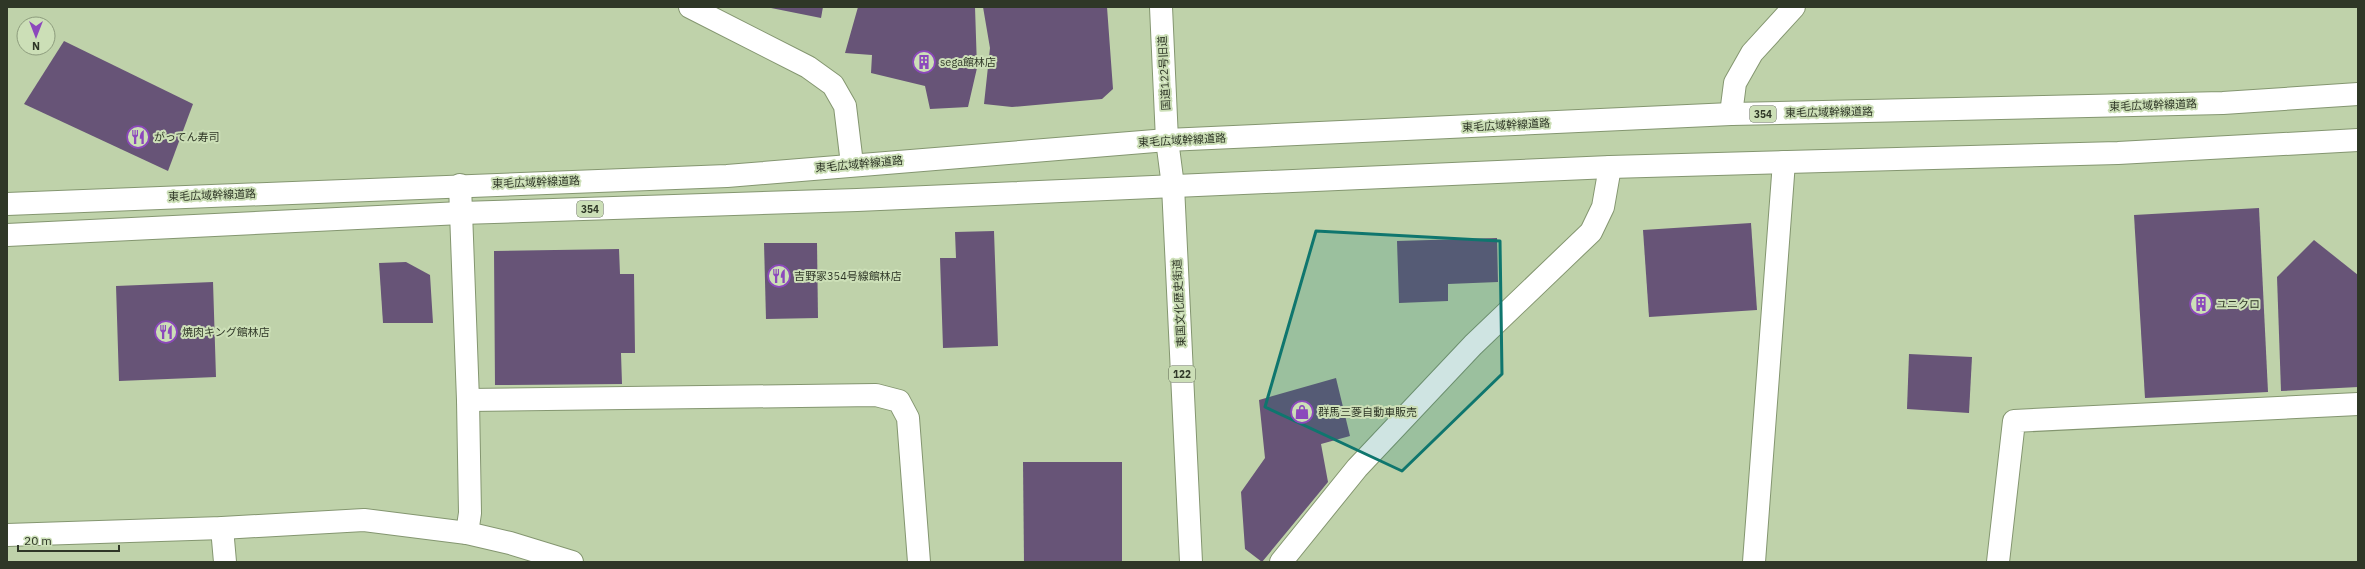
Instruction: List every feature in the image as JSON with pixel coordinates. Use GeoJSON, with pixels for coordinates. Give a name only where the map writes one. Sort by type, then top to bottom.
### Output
{"type":"FeatureCollection","features":[{"type":"Feature","properties":{"kind":"main road"},"geometry":{"type":"LineString","coordinates":[[690,7],[808,67],[833,85],[845,106],[852,164]]}},
{"type":"Feature","properties":{"kind":"main road","name":"国道122号旧道"},"geometry":{"type":"LineString","coordinates":[[1161,7],[1167,140]]}},
{"type":"Feature","properties":{"kind":"main road"},"geometry":{"type":"LineString","coordinates":[[1731,114],[1735,83],[1752,53],[1794,7]]}},
{"type":"Feature","properties":{"kind":"main road","name":"東毛広域幹線道路"},"geometry":{"type":"LineString","coordinates":[[7,204],[460,185],[727,176],[852,164],[1167,140],[1731,114],[2199,103],[2358,94]]}},
{"type":"Feature","properties":{"kind":"main road","name":"東国文化歴史街道"},"geometry":{"type":"LineString","coordinates":[[1167,140],[1173,186],[1191,562]]}},
{"type":"Feature","properties":{"kind":"main road","name":"354"},"geometry":{"type":"LineString","coordinates":[[7,235],[461,213],[857,200],[1610,167],[2126,152],[2358,140]]}},
{"type":"Feature","properties":{"kind":"main road"},"geometry":{"type":"LineString","coordinates":[[1754,562],[1784,162]]}},
{"type":"Feature","properties":{"kind":"main road"},"geometry":{"type":"LineString","coordinates":[[1281,562],[1368,457],[1473,345],[1591,232],[1603,207],[1610,167]]}},
{"type":"Feature","properties":{"kind":"main road"},"geometry":{"type":"LineString","coordinates":[[460,185],[468,400],[470,513],[467,534]]}},
{"type":"Feature","properties":{"kind":"main road"},"geometry":{"type":"LineString","coordinates":[[468,400],[876,395],[899,402],[908,418],[919,562]]}},
{"type":"Feature","properties":{"kind":"main road"},"geometry":{"type":"LineString","coordinates":[[1998,562],[2014,421],[2358,404]]}},
{"type":"Feature","properties":{"kind":"main road"},"geometry":{"type":"LineString","coordinates":[[7,535],[222,528],[364,520],[467,534],[510,543],[572,562]]}},
{"type":"Feature","properties":{"kind":"main road"},"geometry":{"type":"LineString","coordinates":[[222,528],[225,562]]}},
{"type":"Feature","properties":{"kind":"highlighted area"},"geometry":{"type":"Polygon","coordinates":[[[1316,231],[1500,241],[1502,374],[1402,471],[1265,407],[1316,231]]]}},
{"type":"Feature","properties":{"kind":"building"},"geometry":{"type":"Polygon","coordinates":[[[766,7],[823,7],[821,18],[766,7]]]}},
{"type":"Feature","properties":{"kind":"building","name":"sega館林店"},"geometry":{"type":"Polygon","coordinates":[[[858,7],[975,7],[977,68],[968,107],[930,109],[925,86],[871,73],[872,55],[845,53],[858,7]]]}},
{"type":"Feature","properties":{"kind":"building"},"geometry":{"type":"Polygon","coordinates":[[[983,7],[1107,7],[1113,89],[1102,99],[1012,107],[984,104],[990,48],[983,7]]]}},
{"type":"Feature","properties":{"kind":"building","name":"がってん寿司"},"geometry":{"type":"Polygon","coordinates":[[[64,41],[193,104],[168,171],[24,104],[54,56],[56,56],[64,41]]]}},
{"type":"Feature","properties":{"kind":"building","name":"ユニクロ"},"geometry":{"type":"Polygon","coordinates":[[[2259,208],[2268,392],[2145,398],[2134,215],[2259,208]]]}},
{"type":"Feature","properties":{"kind":"building"},"geometry":{"type":"Polygon","coordinates":[[[1751,223],[1757,310],[1649,317],[1643,230],[1751,223]]]}},
{"type":"Feature","properties":{"kind":"building"},"geometry":{"type":"Polygon","coordinates":[[[994,231],[998,346],[943,348],[940,258],[956,258],[955,232],[994,231]]]}},
{"type":"Feature","properties":{"kind":"building"},"geometry":{"type":"Polygon","coordinates":[[[1497,238],[1498,282],[1448,284],[1448,301],[1399,303],[1397,241],[1497,238]]]}},
{"type":"Feature","properties":{"kind":"building"},"geometry":{"type":"Polygon","coordinates":[[[2314,240],[2358,275],[2358,387],[2281,391],[2277,277],[2314,240]]]}},
{"type":"Feature","properties":{"kind":"building"},"geometry":{"type":"Polygon","coordinates":[[[764,243],[817,243],[818,318],[766,319],[764,243]]]}},
{"type":"Feature","properties":{"kind":"building"},"geometry":{"type":"Polygon","coordinates":[[[619,249],[620,274],[634,274],[635,353],[621,353],[622,384],[495,385],[494,251],[619,249]]]}},
{"type":"Feature","properties":{"kind":"building"},"geometry":{"type":"Polygon","coordinates":[[[406,262],[430,275],[433,323],[383,323],[379,263],[406,262]]]}},
{"type":"Feature","properties":{"kind":"building","name":"焼肉キング館林店"},"geometry":{"type":"Polygon","coordinates":[[[213,282],[216,377],[119,381],[116,286],[213,282]]]}},
{"type":"Feature","properties":{"kind":"building"},"geometry":{"type":"Polygon","coordinates":[[[1909,354],[1972,357],[1969,413],[1907,409],[1909,354]]]}},
{"type":"Feature","properties":{"kind":"building"},"geometry":{"type":"Polygon","coordinates":[[[1336,378],[1350,436],[1321,444],[1328,482],[1262,562],[1245,549],[1241,492],[1265,458],[1259,400],[1336,378]]]}},
{"type":"Feature","properties":{"kind":"building"},"geometry":{"type":"Polygon","coordinates":[[[1023,462],[1122,462],[1122,562],[1024,562],[1023,462]]]}},
{"type":"Feature","properties":{"kind":"place","name":"sega館林店"},"geometry":{"type":"Point","coordinates":[924,62]}},
{"type":"Feature","properties":{"kind":"place","name":"がってん寿司"},"geometry":{"type":"Point","coordinates":[138,137]}},
{"type":"Feature","properties":{"kind":"place","name":"吉野家354号線館林店"},"geometry":{"type":"Point","coordinates":[779,276]}},
{"type":"Feature","properties":{"kind":"place","name":"ユニクロ"},"geometry":{"type":"Point","coordinates":[2201,304]}},
{"type":"Feature","properties":{"kind":"place","name":"焼肉キング館林店"},"geometry":{"type":"Point","coordinates":[166,332]}},
{"type":"Feature","properties":{"kind":"place","name":"群馬三菱自動車販売"},"geometry":{"type":"Point","coordinates":[1302,412]}}]}
